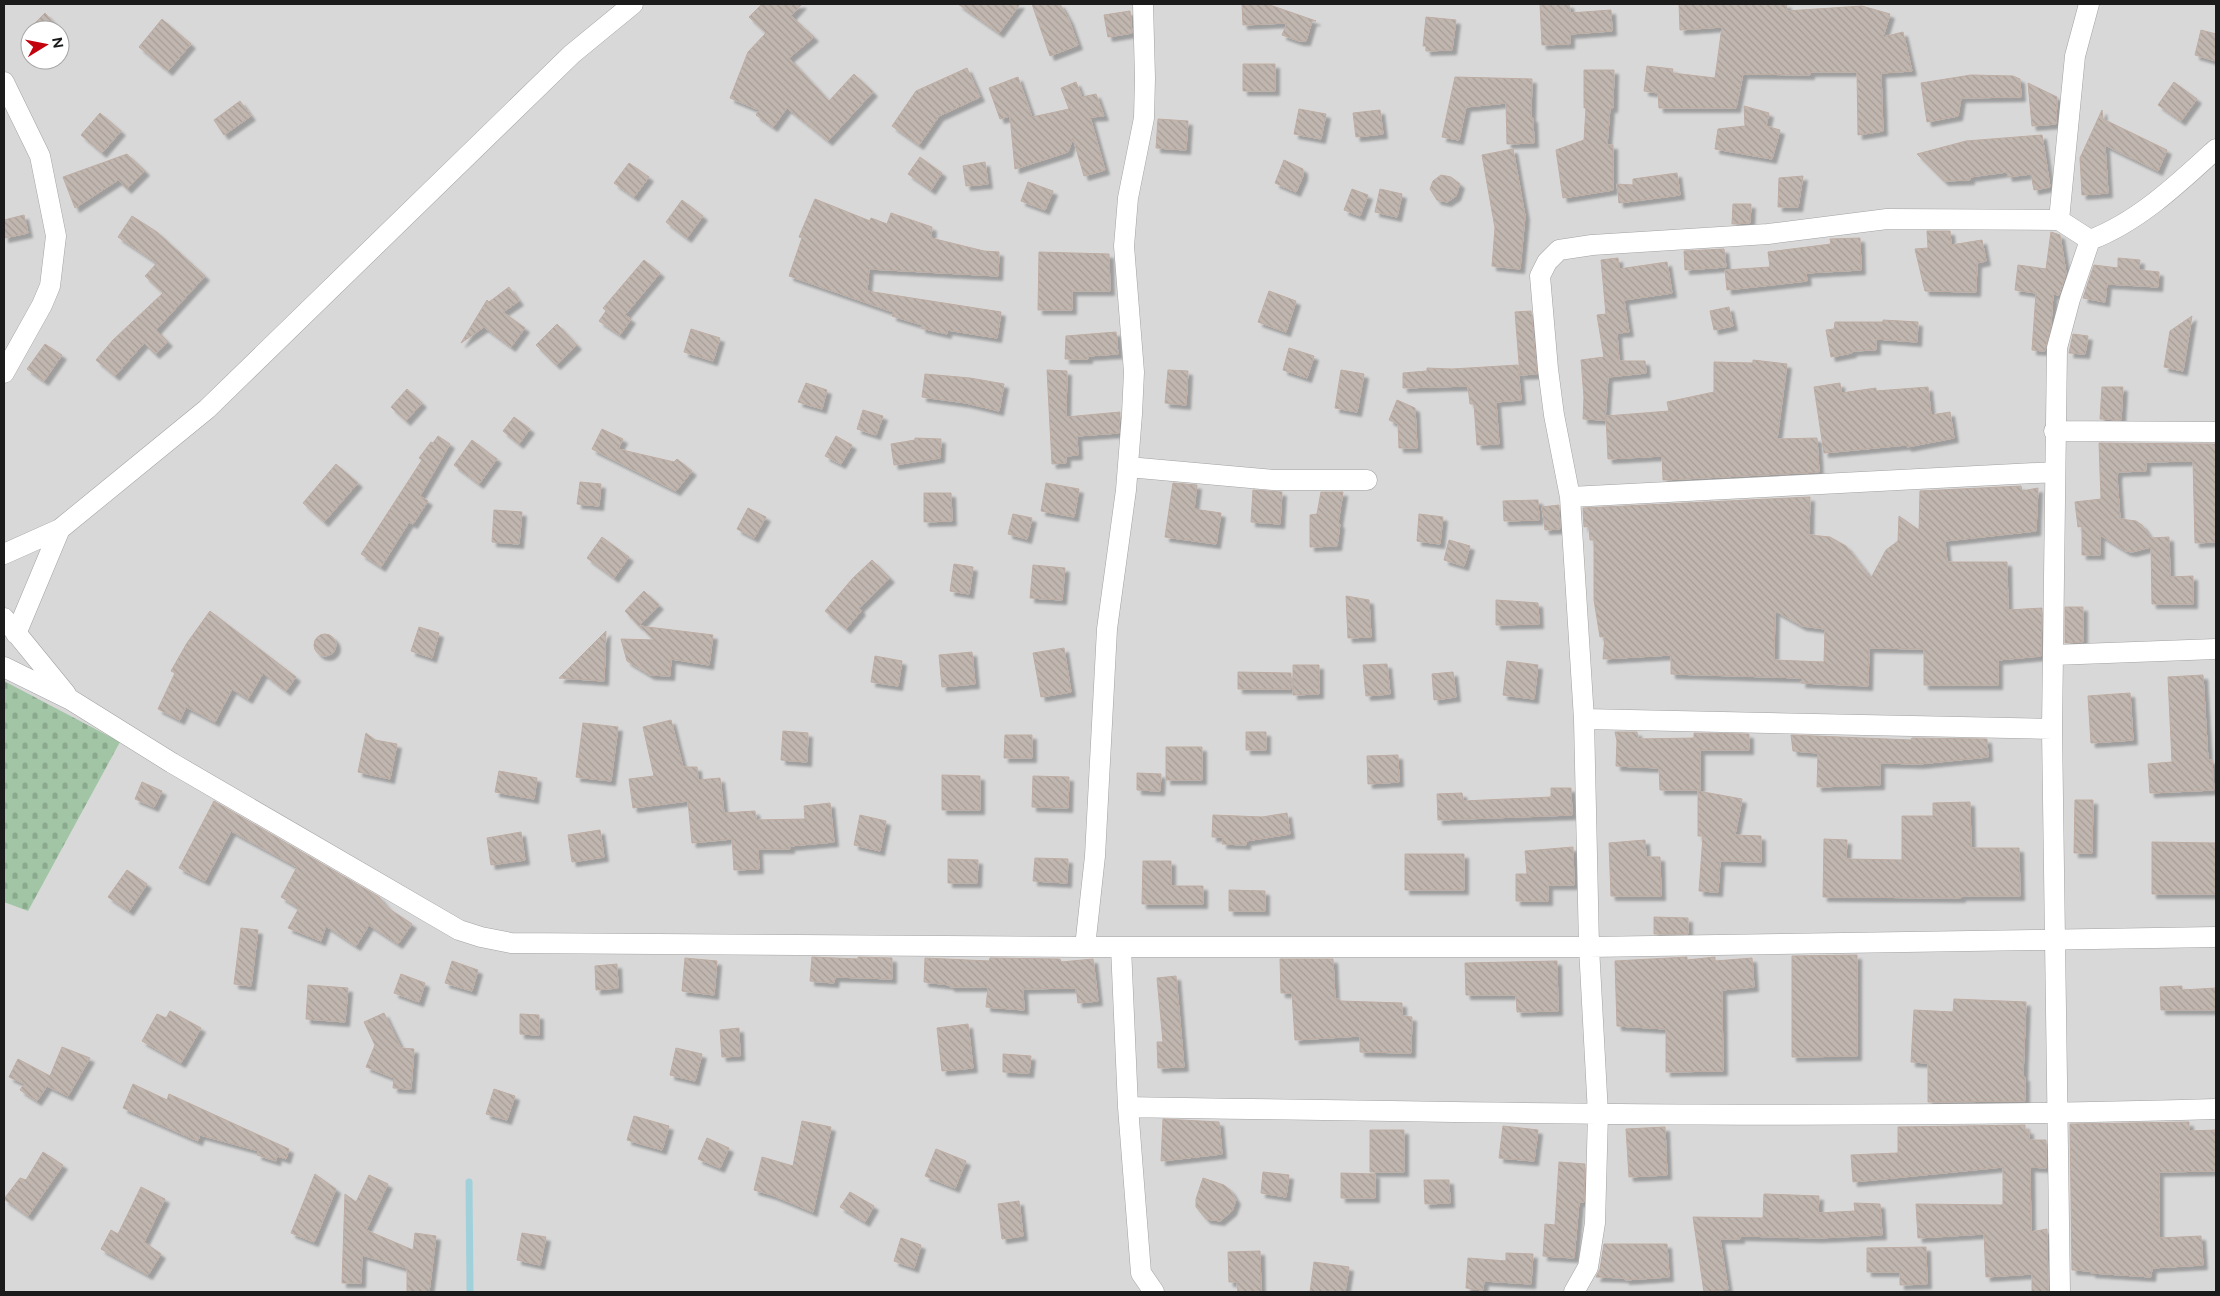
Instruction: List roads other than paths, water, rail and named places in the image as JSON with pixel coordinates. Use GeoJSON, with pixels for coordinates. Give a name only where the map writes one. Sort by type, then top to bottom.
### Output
{"type":"FeatureCollection","features":[{"type":"Feature","properties":{"kind":"street"},"geometry":{"type":"LineString","coordinates":[[4,554],[60,529],[207,409],[572,54],[633,4]]}},
{"type":"Feature","properties":{"kind":"street"},"geometry":{"type":"LineString","coordinates":[[1085,947],[1095,856],[1107,629],[1128,467],[1134,372],[1124,246],[1128,198],[1144,118],[1143,4]]}},
{"type":"Feature","properties":{"kind":"street"},"geometry":{"type":"LineString","coordinates":[[2059,220],[2074,62],[2089,4]]}},
{"type":"Feature","properties":{"kind":"street"},"geometry":{"type":"LineString","coordinates":[[4,82],[40,156],[56,236],[50,286],[42,305],[4,373]]}},
{"type":"Feature","properties":{"kind":"street"},"geometry":{"type":"LineString","coordinates":[[2090,240],[2108,233],[2131,218],[2181,181],[2216,149]]}},
{"type":"Feature","properties":{"kind":"street"},"geometry":{"type":"LineString","coordinates":[[1574,1292],[1588,1267],[1595,1223],[1598,1114],[1590,947],[1584,719],[1570,497],[1551,397],[1540,276],[1547,262],[1559,250],[1592,245],[1768,234],[1887,219],[2059,220],[2090,240]]}},
{"type":"Feature","properties":{"kind":"street"},"geometry":{"type":"LineString","coordinates":[[2060,1292],[2052,730],[2054,430],[2057,348],[2070,299],[2090,240]]}},
{"type":"Feature","properties":{"kind":"street"},"geometry":{"type":"LineString","coordinates":[[2054,430],[2216,432]]}},
{"type":"Feature","properties":{"kind":"street"},"geometry":{"type":"LineString","coordinates":[[1128,467],[1273,480],[1367,480]]}},
{"type":"Feature","properties":{"kind":"street"},"geometry":{"type":"LineString","coordinates":[[1570,497],[2055,472]]}},
{"type":"Feature","properties":{"kind":"street"},"geometry":{"type":"LineString","coordinates":[[16,634],[60,529]]}},
{"type":"Feature","properties":{"kind":"street"},"geometry":{"type":"LineString","coordinates":[[4,618],[71,700]]}},
{"type":"Feature","properties":{"kind":"street"},"geometry":{"type":"LineString","coordinates":[[2053,655],[2216,649]]}},
{"type":"Feature","properties":{"kind":"street"},"geometry":{"type":"LineString","coordinates":[[4,667],[71,700],[172,763],[459,930],[511,943],[1085,947],[1590,947],[2056,938],[2216,937]]}},
{"type":"Feature","properties":{"kind":"street"},"geometry":{"type":"LineString","coordinates":[[1584,719],[2052,730]]}},
{"type":"Feature","properties":{"kind":"street"},"geometry":{"type":"LineString","coordinates":[[1120,947],[1128,1107],[1141,1273],[1154,1292]]}},
{"type":"Feature","properties":{"kind":"street"},"geometry":{"type":"LineString","coordinates":[[1128,1107],[1598,1114],[2057,1114],[2216,1109]]}},
{"type":"Feature","properties":{"kind":"waterway"},"geometry":{"type":"LineString","coordinates":[[469,1182],[470,1292]]}}]}
